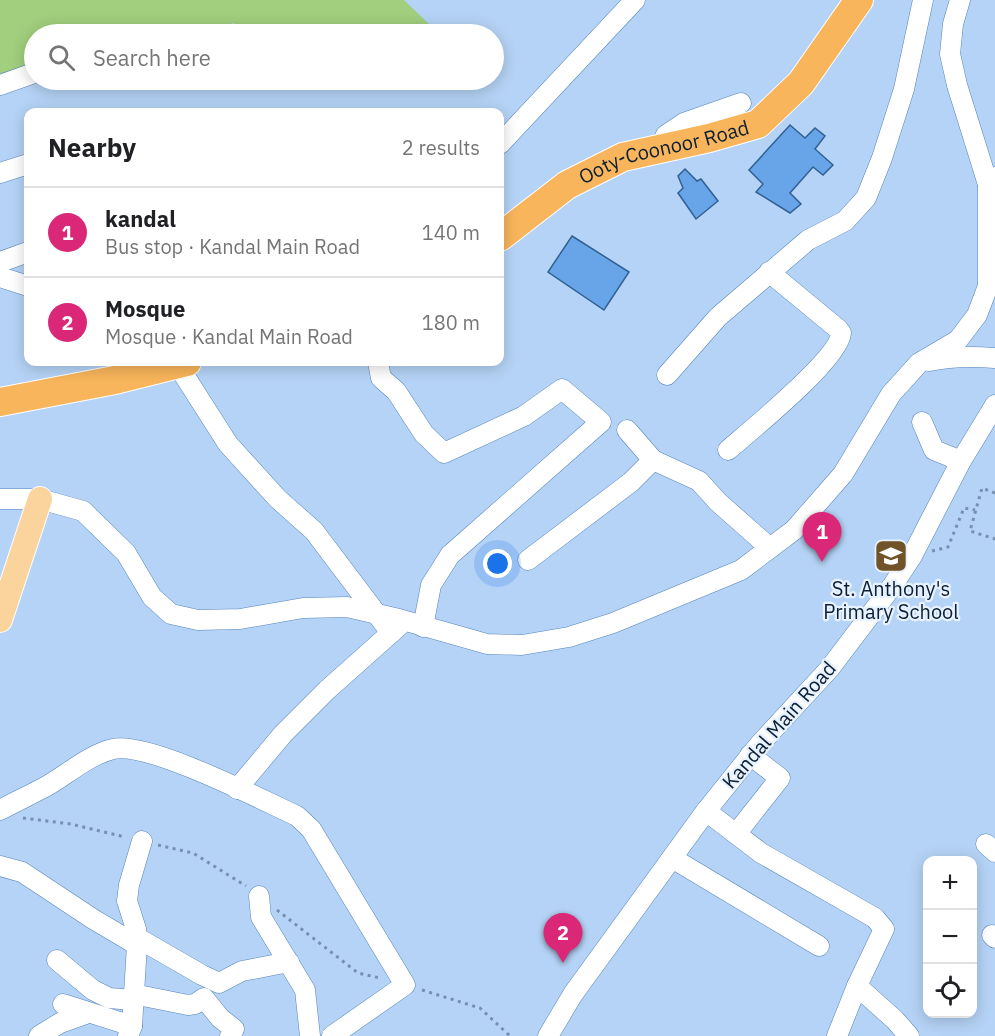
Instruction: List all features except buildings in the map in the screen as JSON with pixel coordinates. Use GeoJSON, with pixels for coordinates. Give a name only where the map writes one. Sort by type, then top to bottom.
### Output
{"type":"FeatureCollection","features":[{"type":"Feature","properties":{"kind":"highway","name":"Ooty-Coonoor Road"},"geometry":{"type":"LineString","coordinates":[[504,234],[567,185],[623,156],[709,138],[758,124],[801,83],[859,0]]}},
{"type":"Feature","properties":{"kind":"highway"},"geometry":{"type":"LineString","coordinates":[[0,402],[115,380],[170,366]]}},
{"type":"Feature","properties":{"kind":"main road"},"geometry":{"type":"LineString","coordinates":[[0,620],[40,499]]}},
{"type":"Feature","properties":{"kind":"street"},"geometry":{"type":"LineString","coordinates":[[504,140],[635,0]]}},
{"type":"Feature","properties":{"kind":"street"},"geometry":{"type":"LineString","coordinates":[[667,375],[718,317],[808,240],[845,221],[866,198],[882,158],[904,89],[923,0]]}},
{"type":"Feature","properties":{"kind":"street"},"geometry":{"type":"LineString","coordinates":[[960,0],[953,24],[950,54],[957,85],[992,181],[995,208]]}},
{"type":"Feature","properties":{"kind":"street"},"geometry":{"type":"LineString","coordinates":[[0,85],[24,77]]}},
{"type":"Feature","properties":{"kind":"street"},"geometry":{"type":"LineString","coordinates":[[660,148],[666,135],[684,123],[741,103]]}},
{"type":"Feature","properties":{"kind":"street"},"geometry":{"type":"LineString","coordinates":[[0,173],[24,165]]}},
{"type":"Feature","properties":{"kind":"street"},"geometry":{"type":"LineString","coordinates":[[0,499],[40,499],[82,511],[126,553],[152,597],[171,614],[198,620],[240,619],[303,608],[347,607],[378,614],[406,627],[488,644],[522,645],[569,637],[613,622],[741,570],[794,530],[843,474],[891,394],[919,363],[958,340],[977,315],[988,286],[992,181]]}},
{"type":"Feature","properties":{"kind":"street"},"geometry":{"type":"LineString","coordinates":[[0,262],[24,253]]}},
{"type":"Feature","properties":{"kind":"street"},"geometry":{"type":"LineString","coordinates":[[728,450],[783,404],[833,352],[841,338],[838,329],[769,272]]}},
{"type":"Feature","properties":{"kind":"street"},"geometry":{"type":"LineString","coordinates":[[0,278],[24,285]]}},
{"type":"Feature","properties":{"kind":"street"},"geometry":{"type":"LineString","coordinates":[[919,363],[949,357],[995,358]]}},
{"type":"Feature","properties":{"kind":"street"},"geometry":{"type":"LineString","coordinates":[[184,366],[228,444],[278,499],[314,531],[378,614]]}},
{"type":"Feature","properties":{"kind":"street"},"geometry":{"type":"LineString","coordinates":[[237,789],[283,734],[406,627],[450,555],[601,422],[562,388],[525,416],[444,453],[424,434],[396,391],[381,378],[379,366]]}},
{"type":"Feature","properties":{"kind":"street","name":"Kandal Main Road"},"geometry":{"type":"LineString","coordinates":[[548,1036],[573,994],[706,811],[750,755],[830,668],[893,585],[912,556],[964,456],[995,405]]}},
{"type":"Feature","properties":{"kind":"street"},"geometry":{"type":"LineString","coordinates":[[922,422],[934,450],[964,456],[995,428]]}},
{"type":"Feature","properties":{"kind":"street"},"geometry":{"type":"LineString","coordinates":[[627,430],[653,460],[699,481],[718,502],[770,548]]}},
{"type":"Feature","properties":{"kind":"street"},"geometry":{"type":"LineString","coordinates":[[528,560],[631,482],[653,460]]}},
{"type":"Feature","properties":{"kind":"street"},"geometry":{"type":"LineString","coordinates":[[0,810],[45,787],[90,759],[114,749],[136,749],[183,764],[297,816],[311,829],[405,985],[332,1036]]}},
{"type":"Feature","properties":{"kind":"street"},"geometry":{"type":"LineString","coordinates":[[736,834],[780,778],[750,755]]}},
{"type":"Feature","properties":{"kind":"street"},"geometry":{"type":"LineString","coordinates":[[706,811],[761,853],[875,918],[884,929],[837,1036]]}},
{"type":"Feature","properties":{"kind":"street"},"geometry":{"type":"LineString","coordinates":[[63,1005],[130,1031],[137,941],[136,929],[127,901],[129,885],[142,841]]}},
{"type":"Feature","properties":{"kind":"street"},"geometry":{"type":"LineString","coordinates":[[672,858],[819,946]]}},
{"type":"Feature","properties":{"kind":"street"},"geometry":{"type":"LineString","coordinates":[[0,866],[22,872],[84,913],[219,983],[242,971],[289,962]]}},
{"type":"Feature","properties":{"kind":"street"},"geometry":{"type":"LineString","coordinates":[[259,896],[261,917],[305,990],[310,1036]]}},
{"type":"Feature","properties":{"kind":"street"},"geometry":{"type":"LineString","coordinates":[[57,960],[93,990],[109,998],[133,997],[188,1005],[195,1004],[204,998],[220,1018],[234,1029],[230,1036]]}},
{"type":"Feature","properties":{"kind":"street"},"geometry":{"type":"LineString","coordinates":[[857,986],[909,1036]]}},
{"type":"Feature","properties":{"kind":"street"},"geometry":{"type":"LineString","coordinates":[[39,1036],[60,1023],[88,1013]]}},
{"type":"Feature","properties":{"kind":"path"},"geometry":{"type":"LineString","coordinates":[[995,493],[982,488],[970,531],[995,539]]}},
{"type":"Feature","properties":{"kind":"path"},"geometry":{"type":"LineString","coordinates":[[912,556],[948,547],[964,508],[975,510]]}},
{"type":"Feature","properties":{"kind":"green space"},"geometry":{"type":"Polygon","coordinates":[[[0,0],[404,0],[429,24],[24,24],[24,77],[0,85],[0,0]]]}},
{"type":"Feature","properties":{"kind":"place","name":"St. Anthony's Primary School"},"geometry":{"type":"Point","coordinates":[891,556]}},
{"type":"Feature","properties":{"kind":"place","name":"kandal"},"geometry":{"type":"Point","coordinates":[822,562]}},
{"type":"Feature","properties":{"kind":"place","name":"Mosque"},"geometry":{"type":"Point","coordinates":[563,963]}}]}
